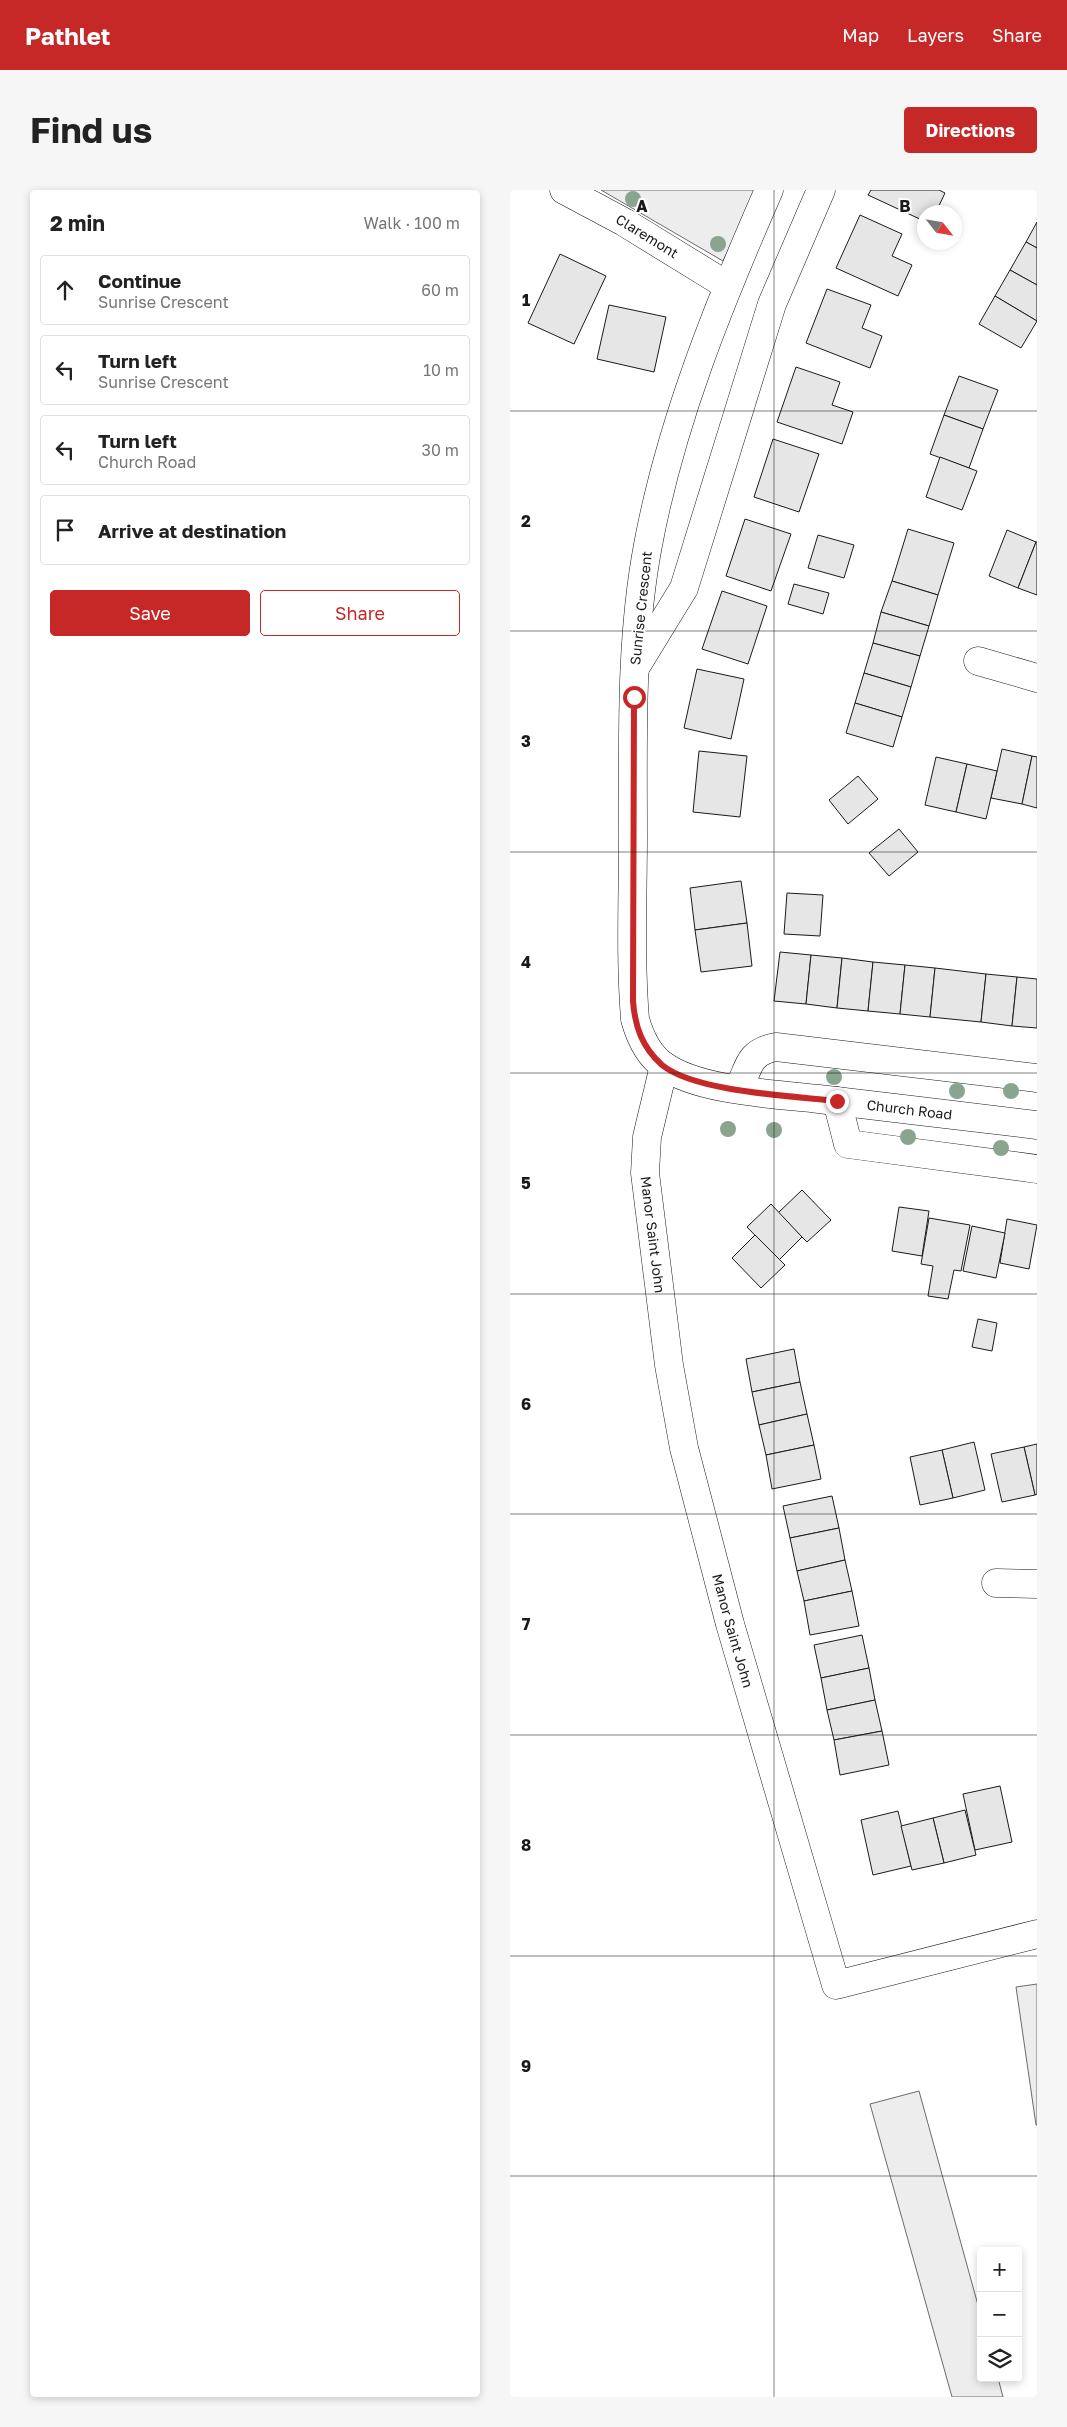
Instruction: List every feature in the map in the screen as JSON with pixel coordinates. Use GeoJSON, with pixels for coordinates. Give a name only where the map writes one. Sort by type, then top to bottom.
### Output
{"type":"FeatureCollection","features":[{"type":"Feature","properties":{"kind":"street","name":"Claremont"},"geometry":{"type":"LineString","coordinates":[[564,190],[624,222],[728,286]]}},
{"type":"Feature","properties":{"kind":"street","name":"Sunrise Crescent"},"geometry":{"type":"LineString","coordinates":[[664,1066],[646,1047],[639,1035],[634,1019],[633,1001],[635,668],[641,592],[655,510],[682,414],[728,286],[769,190]]}},
{"type":"Feature","properties":{"kind":"street"},"geometry":{"type":"LineString","coordinates":[[635,668],[684,588],[772,304],[821,190]]}},
{"type":"Feature","properties":{"kind":"street"},"geometry":{"type":"LineString","coordinates":[[978,661],[1037,678]]}},
{"type":"Feature","properties":{"kind":"street"},"geometry":{"type":"LineString","coordinates":[[739,1089],[751,1061],[761,1050],[776,1047],[1037,1078]]}},
{"type":"Feature","properties":{"kind":"street","name":"Church Road"},"geometry":{"type":"LineString","coordinates":[[664,1066],[700,1081],[739,1089],[1037,1125]]}},
{"type":"Feature","properties":{"kind":"street","name":"Manor Saint John"},"geometry":{"type":"LineString","coordinates":[[664,1066],[647,1137],[645,1173],[669,1365],[684,1448],[730,1624],[836,1985],[1037,1934]]}},
{"type":"Feature","properties":{"kind":"street"},"geometry":{"type":"LineString","coordinates":[[837,1101],[848,1144],[1037,1169]]}},
{"type":"Feature","properties":{"kind":"street"},"geometry":{"type":"LineString","coordinates":[[996,1583],[1037,1584]]}},
{"type":"Feature","properties":{"kind":"shaded area"},"geometry":{"type":"Polygon","coordinates":[[[601,190],[756,190],[723,261],[601,190]]]}},
{"type":"Feature","properties":{"kind":"shaded area"},"geometry":{"type":"Polygon","coordinates":[[[1037,1984],[1037,2125],[1036,2125],[1016,1987],[1037,1984]]]}},
{"type":"Feature","properties":{"kind":"shaded area"},"geometry":{"type":"Polygon","coordinates":[[[919,2091],[977,2301],[977,2382],[999,2382],[1003,2397],[952,2397],[870,2104],[919,2091]]]}},
{"type":"Feature","properties":{"kind":"building"},"geometry":{"type":"Polygon","coordinates":[[[871,190],[939,190],[945,193],[939,205],[917,205],[917,218],[868,195],[871,190]]]}},
{"type":"Feature","properties":{"kind":"building"},"geometry":{"type":"Polygon","coordinates":[[[860,215],[902,234],[892,256],[912,265],[898,296],[836,268],[860,215]]]}},
{"type":"Feature","properties":{"kind":"building"},"geometry":{"type":"Polygon","coordinates":[[[1037,222],[1037,248],[1026,242],[1037,222]]]}},
{"type":"Feature","properties":{"kind":"building"},"geometry":{"type":"Polygon","coordinates":[[[1026,242],[1037,248],[1037,285],[1010,270],[1026,242]]]}},
{"type":"Feature","properties":{"kind":"building"},"geometry":{"type":"Polygon","coordinates":[[[560,254],[606,276],[574,344],[528,323],[560,254]]]}},
{"type":"Feature","properties":{"kind":"building"},"geometry":{"type":"Polygon","coordinates":[[[1010,270],[1037,285],[1037,321],[995,296],[1010,270]]]}},
{"type":"Feature","properties":{"kind":"building"},"geometry":{"type":"Polygon","coordinates":[[[827,289],[871,305],[862,328],[882,336],[870,368],[806,343],[827,289]]]}},
{"type":"Feature","properties":{"kind":"building"},"geometry":{"type":"Polygon","coordinates":[[[995,296],[1037,321],[1021,348],[979,324],[995,296]]]}},
{"type":"Feature","properties":{"kind":"building"},"geometry":{"type":"Polygon","coordinates":[[[609,305],[666,317],[654,372],[597,359],[609,305]]]}},
{"type":"Feature","properties":{"kind":"building"},"geometry":{"type":"Polygon","coordinates":[[[796,367],[840,382],[832,405],[853,412],[842,444],[777,422],[796,367]]]}},
{"type":"Feature","properties":{"kind":"building"},"geometry":{"type":"Polygon","coordinates":[[[959,376],[998,390],[983,429],[944,415],[959,376]]]}},
{"type":"Feature","properties":{"kind":"building"},"geometry":{"type":"Polygon","coordinates":[[[944,415],[983,429],[969,468],[930,454],[944,415]]]}},
{"type":"Feature","properties":{"kind":"building"},"geometry":{"type":"Polygon","coordinates":[[[773,439],[819,454],[799,512],[754,497],[773,439]]]}},
{"type":"Feature","properties":{"kind":"building"},"geometry":{"type":"Polygon","coordinates":[[[940,457],[977,471],[962,510],[926,497],[940,457]]]}},
{"type":"Feature","properties":{"kind":"building"},"geometry":{"type":"Polygon","coordinates":[[[745,519],[791,534],[771,591],[726,576],[745,519]]]}},
{"type":"Feature","properties":{"kind":"building"},"geometry":{"type":"Polygon","coordinates":[[[908,529],[954,543],[938,595],[892,581],[908,529]]]}},
{"type":"Feature","properties":{"kind":"building"},"geometry":{"type":"Polygon","coordinates":[[[1007,530],[1036,542],[1018,588],[989,576],[1007,530]]]}},
{"type":"Feature","properties":{"kind":"building"},"geometry":{"type":"Polygon","coordinates":[[[818,535],[854,545],[844,578],[808,568],[818,535]]]}},
{"type":"Feature","properties":{"kind":"building"},"geometry":{"type":"Polygon","coordinates":[[[1037,542],[1037,595],[1018,588],[1037,542]]]}},
{"type":"Feature","properties":{"kind":"building"},"geometry":{"type":"Polygon","coordinates":[[[892,581],[938,595],[929,626],[881,612],[892,581]]]}},
{"type":"Feature","properties":{"kind":"building"},"geometry":{"type":"Polygon","coordinates":[[[794,584],[829,593],[823,614],[788,604],[794,584]]]}},
{"type":"Feature","properties":{"kind":"building"},"geometry":{"type":"Polygon","coordinates":[[[722,591],[767,606],[748,664],[702,649],[722,591]]]}},
{"type":"Feature","properties":{"kind":"building"},"geometry":{"type":"Polygon","coordinates":[[[881,612],[929,626],[920,656],[873,643],[881,612]]]}},
{"type":"Feature","properties":{"kind":"building"},"geometry":{"type":"Polygon","coordinates":[[[873,643],[920,656],[911,687],[864,673],[873,643]]]}},
{"type":"Feature","properties":{"kind":"building"},"geometry":{"type":"Polygon","coordinates":[[[697,669],[744,679],[731,739],[684,728],[697,669]]]}},
{"type":"Feature","properties":{"kind":"building"},"geometry":{"type":"Polygon","coordinates":[[[864,673],[911,687],[902,717],[855,703],[864,673]]]}},
{"type":"Feature","properties":{"kind":"building"},"geometry":{"type":"Polygon","coordinates":[[[855,703],[902,717],[893,747],[846,733],[855,703]]]}},
{"type":"Feature","properties":{"kind":"building"},"geometry":{"type":"Polygon","coordinates":[[[1002,749],[1032,756],[1022,804],[991,798],[1002,749]]]}},
{"type":"Feature","properties":{"kind":"building"},"geometry":{"type":"Polygon","coordinates":[[[699,751],[747,756],[740,817],[693,812],[699,751]]]}},
{"type":"Feature","properties":{"kind":"building"},"geometry":{"type":"Polygon","coordinates":[[[1032,756],[1037,757],[1037,808],[1022,804],[1032,756]]]}},
{"type":"Feature","properties":{"kind":"building"},"geometry":{"type":"Polygon","coordinates":[[[936,757],[967,764],[956,812],[925,805],[936,757]]]}},
{"type":"Feature","properties":{"kind":"building"},"geometry":{"type":"Polygon","coordinates":[[[967,764],[997,771],[986,819],[956,812],[967,764]]]}},
{"type":"Feature","properties":{"kind":"building"},"geometry":{"type":"Polygon","coordinates":[[[858,776],[878,799],[848,824],[829,800],[858,776]]]}},
{"type":"Feature","properties":{"kind":"building"},"geometry":{"type":"Polygon","coordinates":[[[899,829],[918,852],[889,876],[869,853],[899,829]]]}},
{"type":"Feature","properties":{"kind":"building"},"geometry":{"type":"Polygon","coordinates":[[[741,881],[747,923],[695,930],[690,888],[741,881]]]}},
{"type":"Feature","properties":{"kind":"building"},"geometry":{"type":"Polygon","coordinates":[[[787,893],[823,895],[820,936],[784,934],[787,893]]]}},
{"type":"Feature","properties":{"kind":"building"},"geometry":{"type":"Polygon","coordinates":[[[747,923],[752,966],[701,972],[695,930],[747,923]]]}},
{"type":"Feature","properties":{"kind":"building"},"geometry":{"type":"Polygon","coordinates":[[[780,952],[811,955],[806,1004],[774,1001],[780,952]]]}},
{"type":"Feature","properties":{"kind":"building"},"geometry":{"type":"Polygon","coordinates":[[[811,955],[842,958],[837,1008],[806,1004],[811,955]]]}},
{"type":"Feature","properties":{"kind":"building"},"geometry":{"type":"Polygon","coordinates":[[[842,958],[873,962],[868,1011],[837,1008],[842,958]]]}},
{"type":"Feature","properties":{"kind":"building"},"geometry":{"type":"Polygon","coordinates":[[[873,962],[905,965],[900,1014],[868,1011],[873,962]]]}},
{"type":"Feature","properties":{"kind":"building"},"geometry":{"type":"Polygon","coordinates":[[[905,965],[935,968],[930,1017],[900,1014],[905,965]]]}},
{"type":"Feature","properties":{"kind":"building"},"geometry":{"type":"Polygon","coordinates":[[[935,968],[986,974],[981,1022],[930,1017],[935,968]]]}},
{"type":"Feature","properties":{"kind":"building"},"geometry":{"type":"Polygon","coordinates":[[[986,974],[1017,977],[1012,1026],[981,1022],[986,974]]]}},
{"type":"Feature","properties":{"kind":"building"},"geometry":{"type":"Polygon","coordinates":[[[1017,977],[1037,979],[1037,1028],[1012,1026],[1017,977]]]}},
{"type":"Feature","properties":{"kind":"building"},"geometry":{"type":"Polygon","coordinates":[[[802,1190],[831,1220],[807,1242],[778,1213],[802,1190]]]}},
{"type":"Feature","properties":{"kind":"building"},"geometry":{"type":"Polygon","coordinates":[[[771,1204],[802,1237],[779,1260],[747,1227],[771,1204]]]}},
{"type":"Feature","properties":{"kind":"building"},"geometry":{"type":"Polygon","coordinates":[[[899,1207],[929,1211],[922,1256],[892,1251],[899,1207]]]}},
{"type":"Feature","properties":{"kind":"building"},"geometry":{"type":"Polygon","coordinates":[[[929,1218],[970,1225],[961,1271],[954,1270],[948,1299],[928,1296],[933,1266],[921,1264],[929,1218]]]}},
{"type":"Feature","properties":{"kind":"building"},"geometry":{"type":"Polygon","coordinates":[[[1007,1219],[1037,1225],[1029,1269],[1000,1263],[1007,1219]]]}},
{"type":"Feature","properties":{"kind":"building"},"geometry":{"type":"Polygon","coordinates":[[[972,1226],[1005,1233],[996,1278],[963,1271],[972,1226]]]}},
{"type":"Feature","properties":{"kind":"building"},"geometry":{"type":"Polygon","coordinates":[[[755,1235],[785,1265],[761,1288],[732,1258],[755,1235]]]}},
{"type":"Feature","properties":{"kind":"building"},"geometry":{"type":"Polygon","coordinates":[[[978,1319],[997,1323],[992,1351],[972,1347],[978,1319]]]}},
{"type":"Feature","properties":{"kind":"building"},"geometry":{"type":"Polygon","coordinates":[[[794,1349],[800,1382],[752,1392],[746,1359],[794,1349]]]}},
{"type":"Feature","properties":{"kind":"building"},"geometry":{"type":"Polygon","coordinates":[[[800,1382],[807,1414],[759,1425],[752,1392],[800,1382]]]}},
{"type":"Feature","properties":{"kind":"building"},"geometry":{"type":"Polygon","coordinates":[[[807,1414],[814,1445],[766,1455],[759,1425],[807,1414]]]}},
{"type":"Feature","properties":{"kind":"building"},"geometry":{"type":"Polygon","coordinates":[[[974,1442],[985,1490],[953,1498],[942,1450],[974,1442]]]}},
{"type":"Feature","properties":{"kind":"building"},"geometry":{"type":"Polygon","coordinates":[[[1037,1444],[1037,1494],[1035,1495],[1024,1447],[1037,1444]]]}},
{"type":"Feature","properties":{"kind":"building"},"geometry":{"type":"Polygon","coordinates":[[[814,1445],[821,1479],[772,1489],[766,1455],[814,1445]]]}},
{"type":"Feature","properties":{"kind":"building"},"geometry":{"type":"Polygon","coordinates":[[[1024,1447],[1035,1495],[1002,1502],[991,1454],[1024,1447]]]}},
{"type":"Feature","properties":{"kind":"building"},"geometry":{"type":"Polygon","coordinates":[[[942,1450],[953,1498],[920,1505],[910,1457],[942,1450]]]}},
{"type":"Feature","properties":{"kind":"building"},"geometry":{"type":"Polygon","coordinates":[[[832,1496],[839,1528],[790,1538],[783,1506],[832,1496]]]}},
{"type":"Feature","properties":{"kind":"building"},"geometry":{"type":"Polygon","coordinates":[[[839,1528],[845,1560],[797,1571],[790,1538],[839,1528]]]}},
{"type":"Feature","properties":{"kind":"building"},"geometry":{"type":"Polygon","coordinates":[[[845,1560],[852,1591],[804,1601],[797,1571],[845,1560]]]}},
{"type":"Feature","properties":{"kind":"building"},"geometry":{"type":"Polygon","coordinates":[[[852,1591],[859,1626],[810,1635],[804,1601],[852,1591]]]}},
{"type":"Feature","properties":{"kind":"building"},"geometry":{"type":"Polygon","coordinates":[[[862,1635],[869,1668],[821,1678],[814,1645],[862,1635]]]}},
{"type":"Feature","properties":{"kind":"building"},"geometry":{"type":"Polygon","coordinates":[[[869,1668],[875,1700],[827,1710],[821,1678],[869,1668]]]}},
{"type":"Feature","properties":{"kind":"building"},"geometry":{"type":"Polygon","coordinates":[[[875,1700],[882,1731],[834,1740],[827,1710],[875,1700]]]}},
{"type":"Feature","properties":{"kind":"building"},"geometry":{"type":"Polygon","coordinates":[[[882,1731],[889,1765],[840,1775],[834,1740],[882,1731]]]}},
{"type":"Feature","properties":{"kind":"building"},"geometry":{"type":"Polygon","coordinates":[[[1000,1786],[1012,1842],[975,1850],[963,1794],[1000,1786]]]}},
{"type":"Feature","properties":{"kind":"building"},"geometry":{"type":"Polygon","coordinates":[[[965,1810],[976,1855],[944,1863],[933,1818],[965,1810]]]}},
{"type":"Feature","properties":{"kind":"building"},"geometry":{"type":"Polygon","coordinates":[[[898,1811],[911,1866],[873,1875],[861,1820],[898,1811]]]}},
{"type":"Feature","properties":{"kind":"building"},"geometry":{"type":"Polygon","coordinates":[[[933,1818],[944,1863],[912,1870],[901,1826],[933,1818]]]}},
{"type":"Feature","properties":{"kind":"route"},"geometry":{"type":"LineString","coordinates":[[634,697],[633,1001],[634,1019],[639,1035],[655,1058],[664,1066],[682,1075],[725,1087],[837,1101]]}}]}
